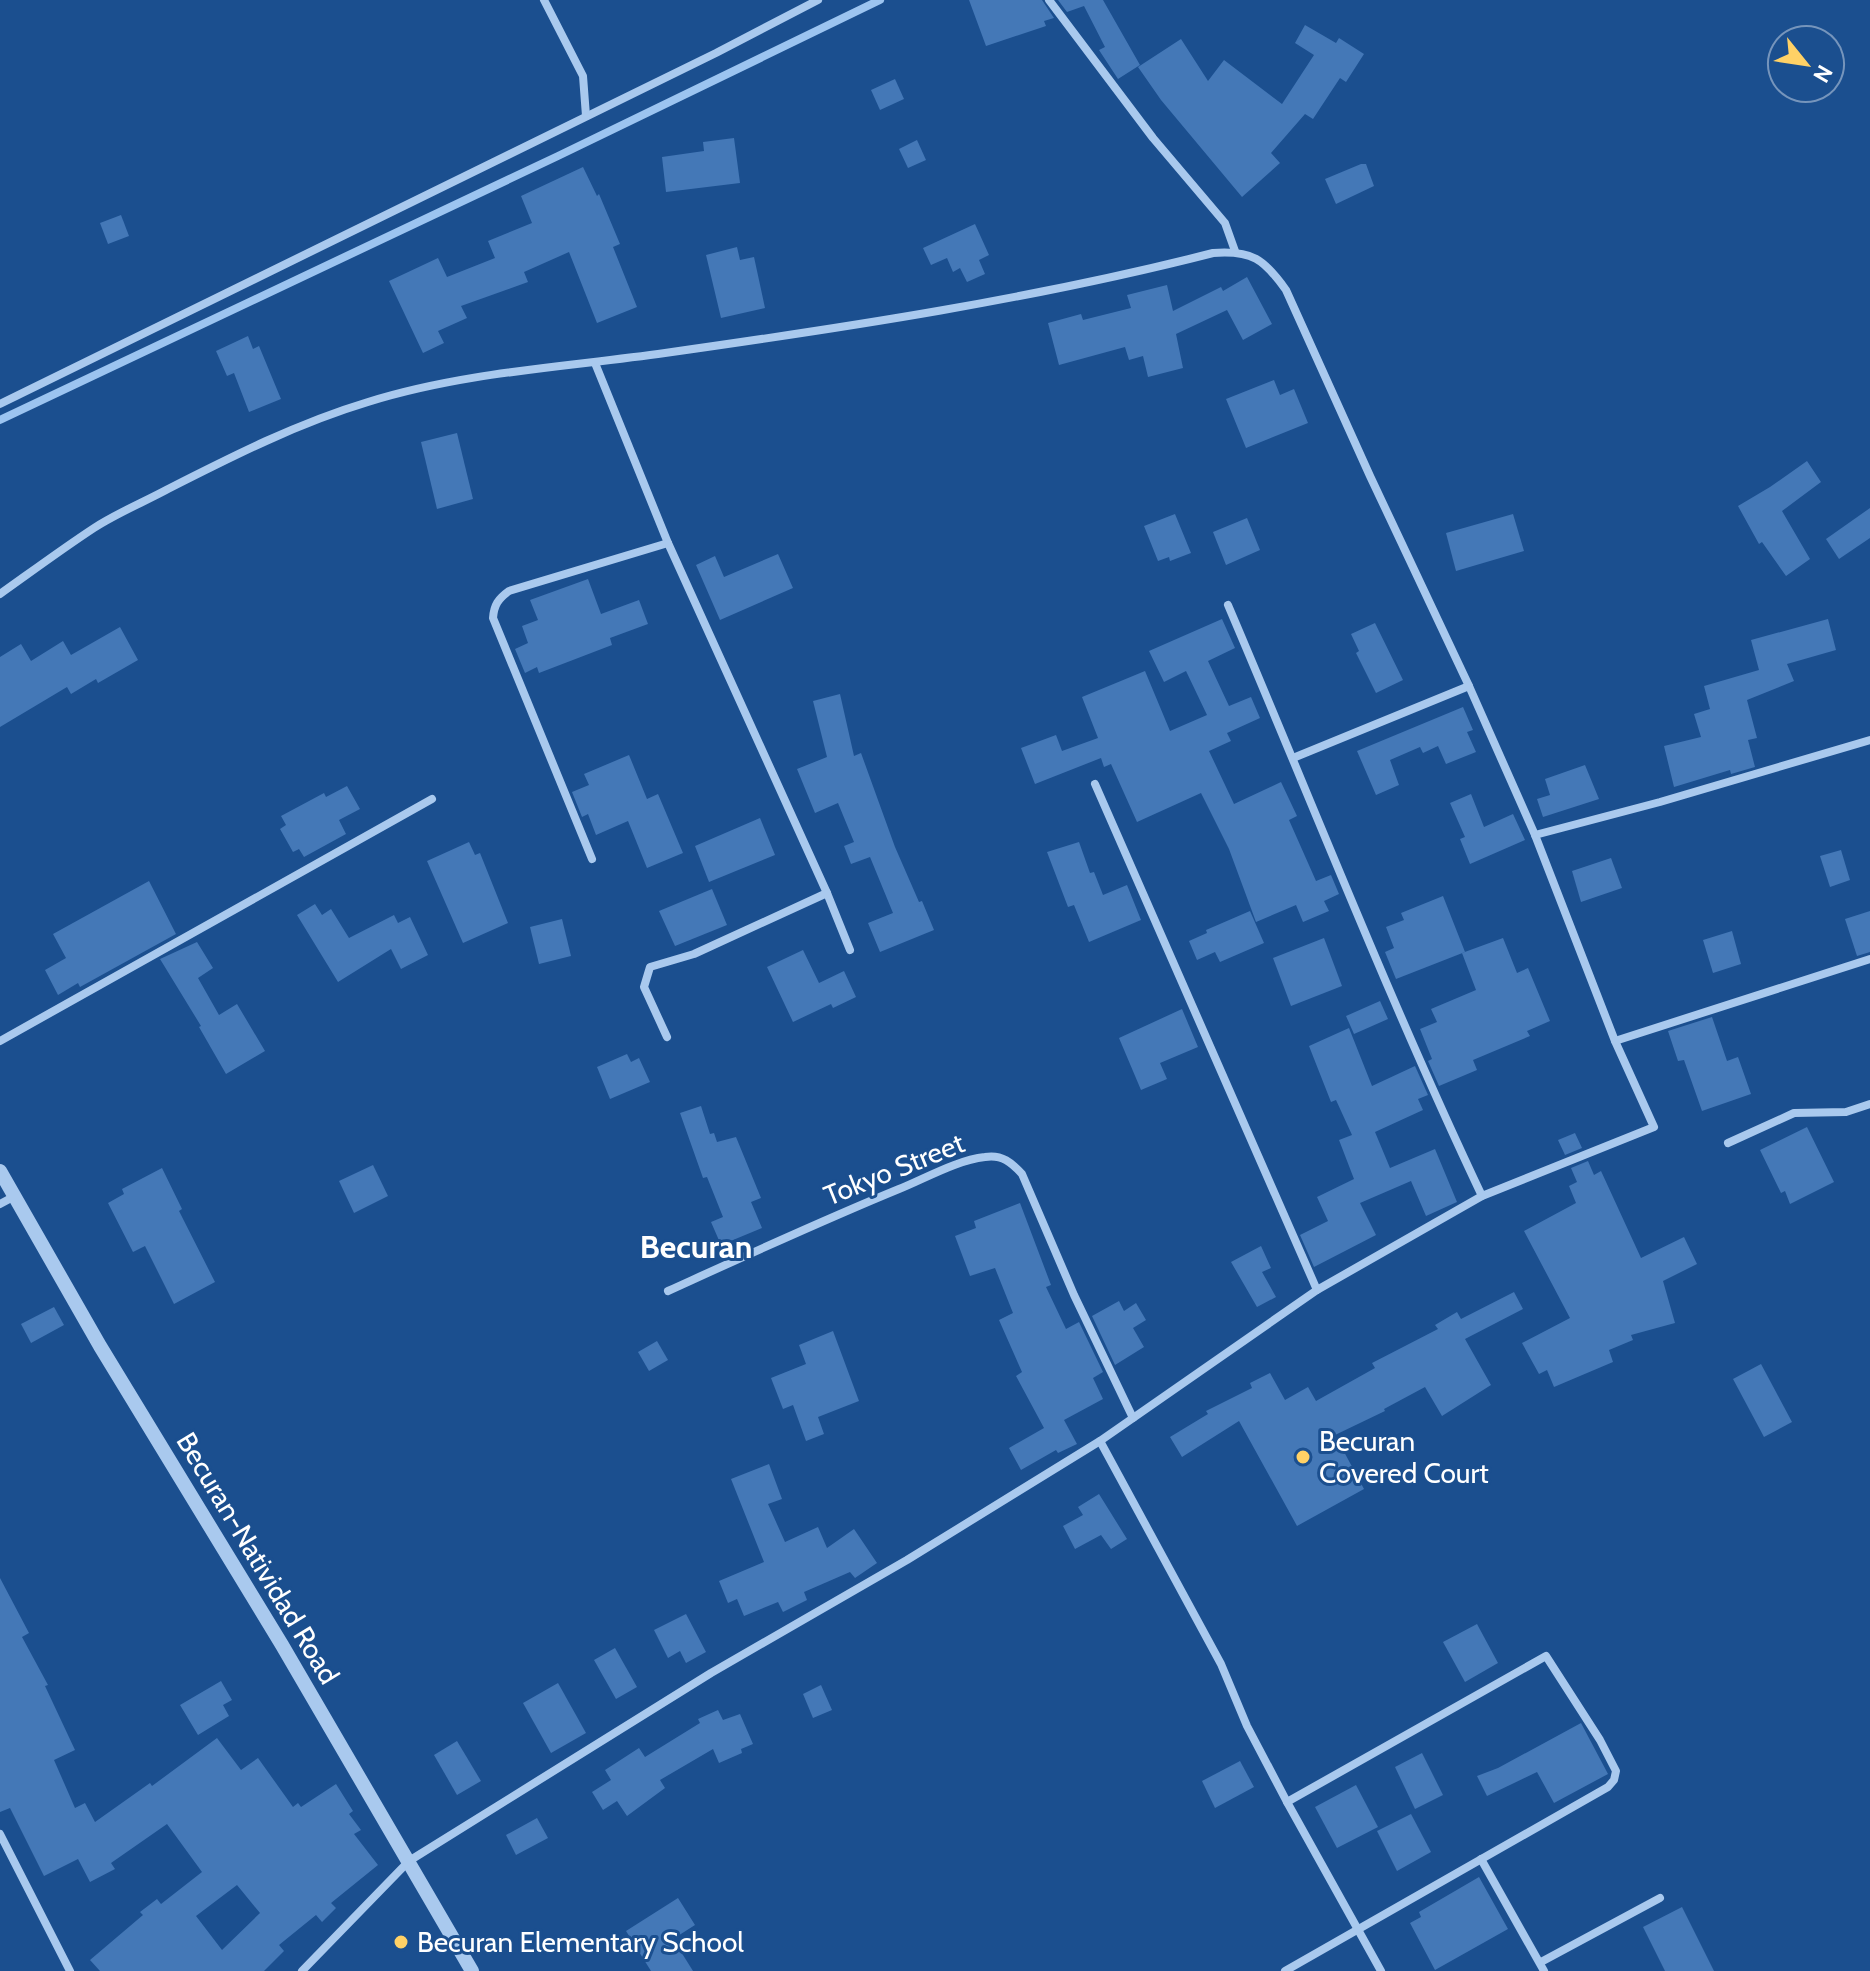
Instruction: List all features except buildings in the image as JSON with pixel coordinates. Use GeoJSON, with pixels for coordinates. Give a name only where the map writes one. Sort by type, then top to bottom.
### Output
{"type":"FeatureCollection","features":[{"type":"Feature","properties":{"kind":"street"},"geometry":{"type":"LineString","coordinates":[[544,0],[583,76],[586,116]]}},
{"type":"Feature","properties":{"kind":"street"},"geometry":{"type":"LineString","coordinates":[[0,404],[818,0]]}},
{"type":"Feature","properties":{"kind":"street"},"geometry":{"type":"LineString","coordinates":[[1049,0],[1153,138],[1225,223],[1235,251]]}},
{"type":"Feature","properties":{"kind":"street"},"geometry":{"type":"LineString","coordinates":[[0,594],[97,526],[230,457],[368,401],[430,386],[520,371],[863,324],[1068,287],[1213,253],[1235,251],[1255,257],[1269,266],[1286,290],[1469,686],[1535,835],[1615,1041],[1654,1127],[1482,1196],[1317,1290],[1100,1441],[907,1560],[711,1673],[409,1861],[302,1971]]}},
{"type":"Feature","properties":{"kind":"street"},"geometry":{"type":"LineString","coordinates":[[595,363],[668,543],[850,950]]}},
{"type":"Feature","properties":{"kind":"street"},"geometry":{"type":"LineString","coordinates":[[592,859],[493,618],[494,607],[499,598],[509,591],[668,543]]}},
{"type":"Feature","properties":{"kind":"street"},"geometry":{"type":"LineString","coordinates":[[1228,605],[1349,898],[1482,1196]]}},
{"type":"Feature","properties":{"kind":"street"},"geometry":{"type":"LineString","coordinates":[[1293,758],[1469,686]]}},
{"type":"Feature","properties":{"kind":"street"},"geometry":{"type":"LineString","coordinates":[[1535,835],[1870,740]]}},
{"type":"Feature","properties":{"kind":"street"},"geometry":{"type":"LineString","coordinates":[[1095,784],[1317,1290]]}},
{"type":"Feature","properties":{"kind":"street"},"geometry":{"type":"LineString","coordinates":[[0,1041],[432,799]]}},
{"type":"Feature","properties":{"kind":"street"},"geometry":{"type":"LineString","coordinates":[[667,1037],[644,987],[650,967],[694,954],[827,893]]}},
{"type":"Feature","properties":{"kind":"street"},"geometry":{"type":"LineString","coordinates":[[1615,1041],[1870,959]]}},
{"type":"Feature","properties":{"kind":"street"},"geometry":{"type":"LineString","coordinates":[[1728,1143],[1794,1113],[1846,1112],[1870,1104]]}},
{"type":"Feature","properties":{"kind":"street","name":"Tokyo Street"},"geometry":{"type":"LineString","coordinates":[[668,1291],[821,1221],[945,1171],[985,1157],[998,1157],[1011,1162],[1022,1174],[1074,1295],[1133,1418]]}},
{"type":"Feature","properties":{"kind":"street","name":"Becuran-Natividad Road"},"geometry":{"type":"LineString","coordinates":[[0,1171],[100,1346],[472,1971]]}},
{"type":"Feature","properties":{"kind":"street"},"geometry":{"type":"LineString","coordinates":[[0,1204],[15,1196]]}},
{"type":"Feature","properties":{"kind":"street"},"geometry":{"type":"LineString","coordinates":[[1100,1441],[1221,1664],[1247,1726],[1287,1802],[1381,1971]]}},
{"type":"Feature","properties":{"kind":"street"},"geometry":{"type":"LineString","coordinates":[[1285,1971],[1608,1787],[1616,1771],[1546,1656],[1287,1802]]}},
{"type":"Feature","properties":{"kind":"street"},"geometry":{"type":"LineString","coordinates":[[0,1834],[70,1971]]}},
{"type":"Feature","properties":{"kind":"street"},"geometry":{"type":"LineString","coordinates":[[1481,1859],[1543,1966],[1660,1898]]}},
{"type":"Feature","properties":{"kind":"waterway"},"geometry":{"type":"LineString","coordinates":[[0,420],[880,0]]}},
{"type":"Feature","properties":{"kind":"place","name":"Becuran Covered Court"},"geometry":{"type":"Point","coordinates":[1303,1457]}},
{"type":"Feature","properties":{"kind":"place","name":"Becuran Elementary School"},"geometry":{"type":"Point","coordinates":[401,1942]}},
{"type":"Feature","properties":{"kind":"district","name":"Becuran"},"geometry":{"type":"Point","coordinates":[696,1246]}}]}
